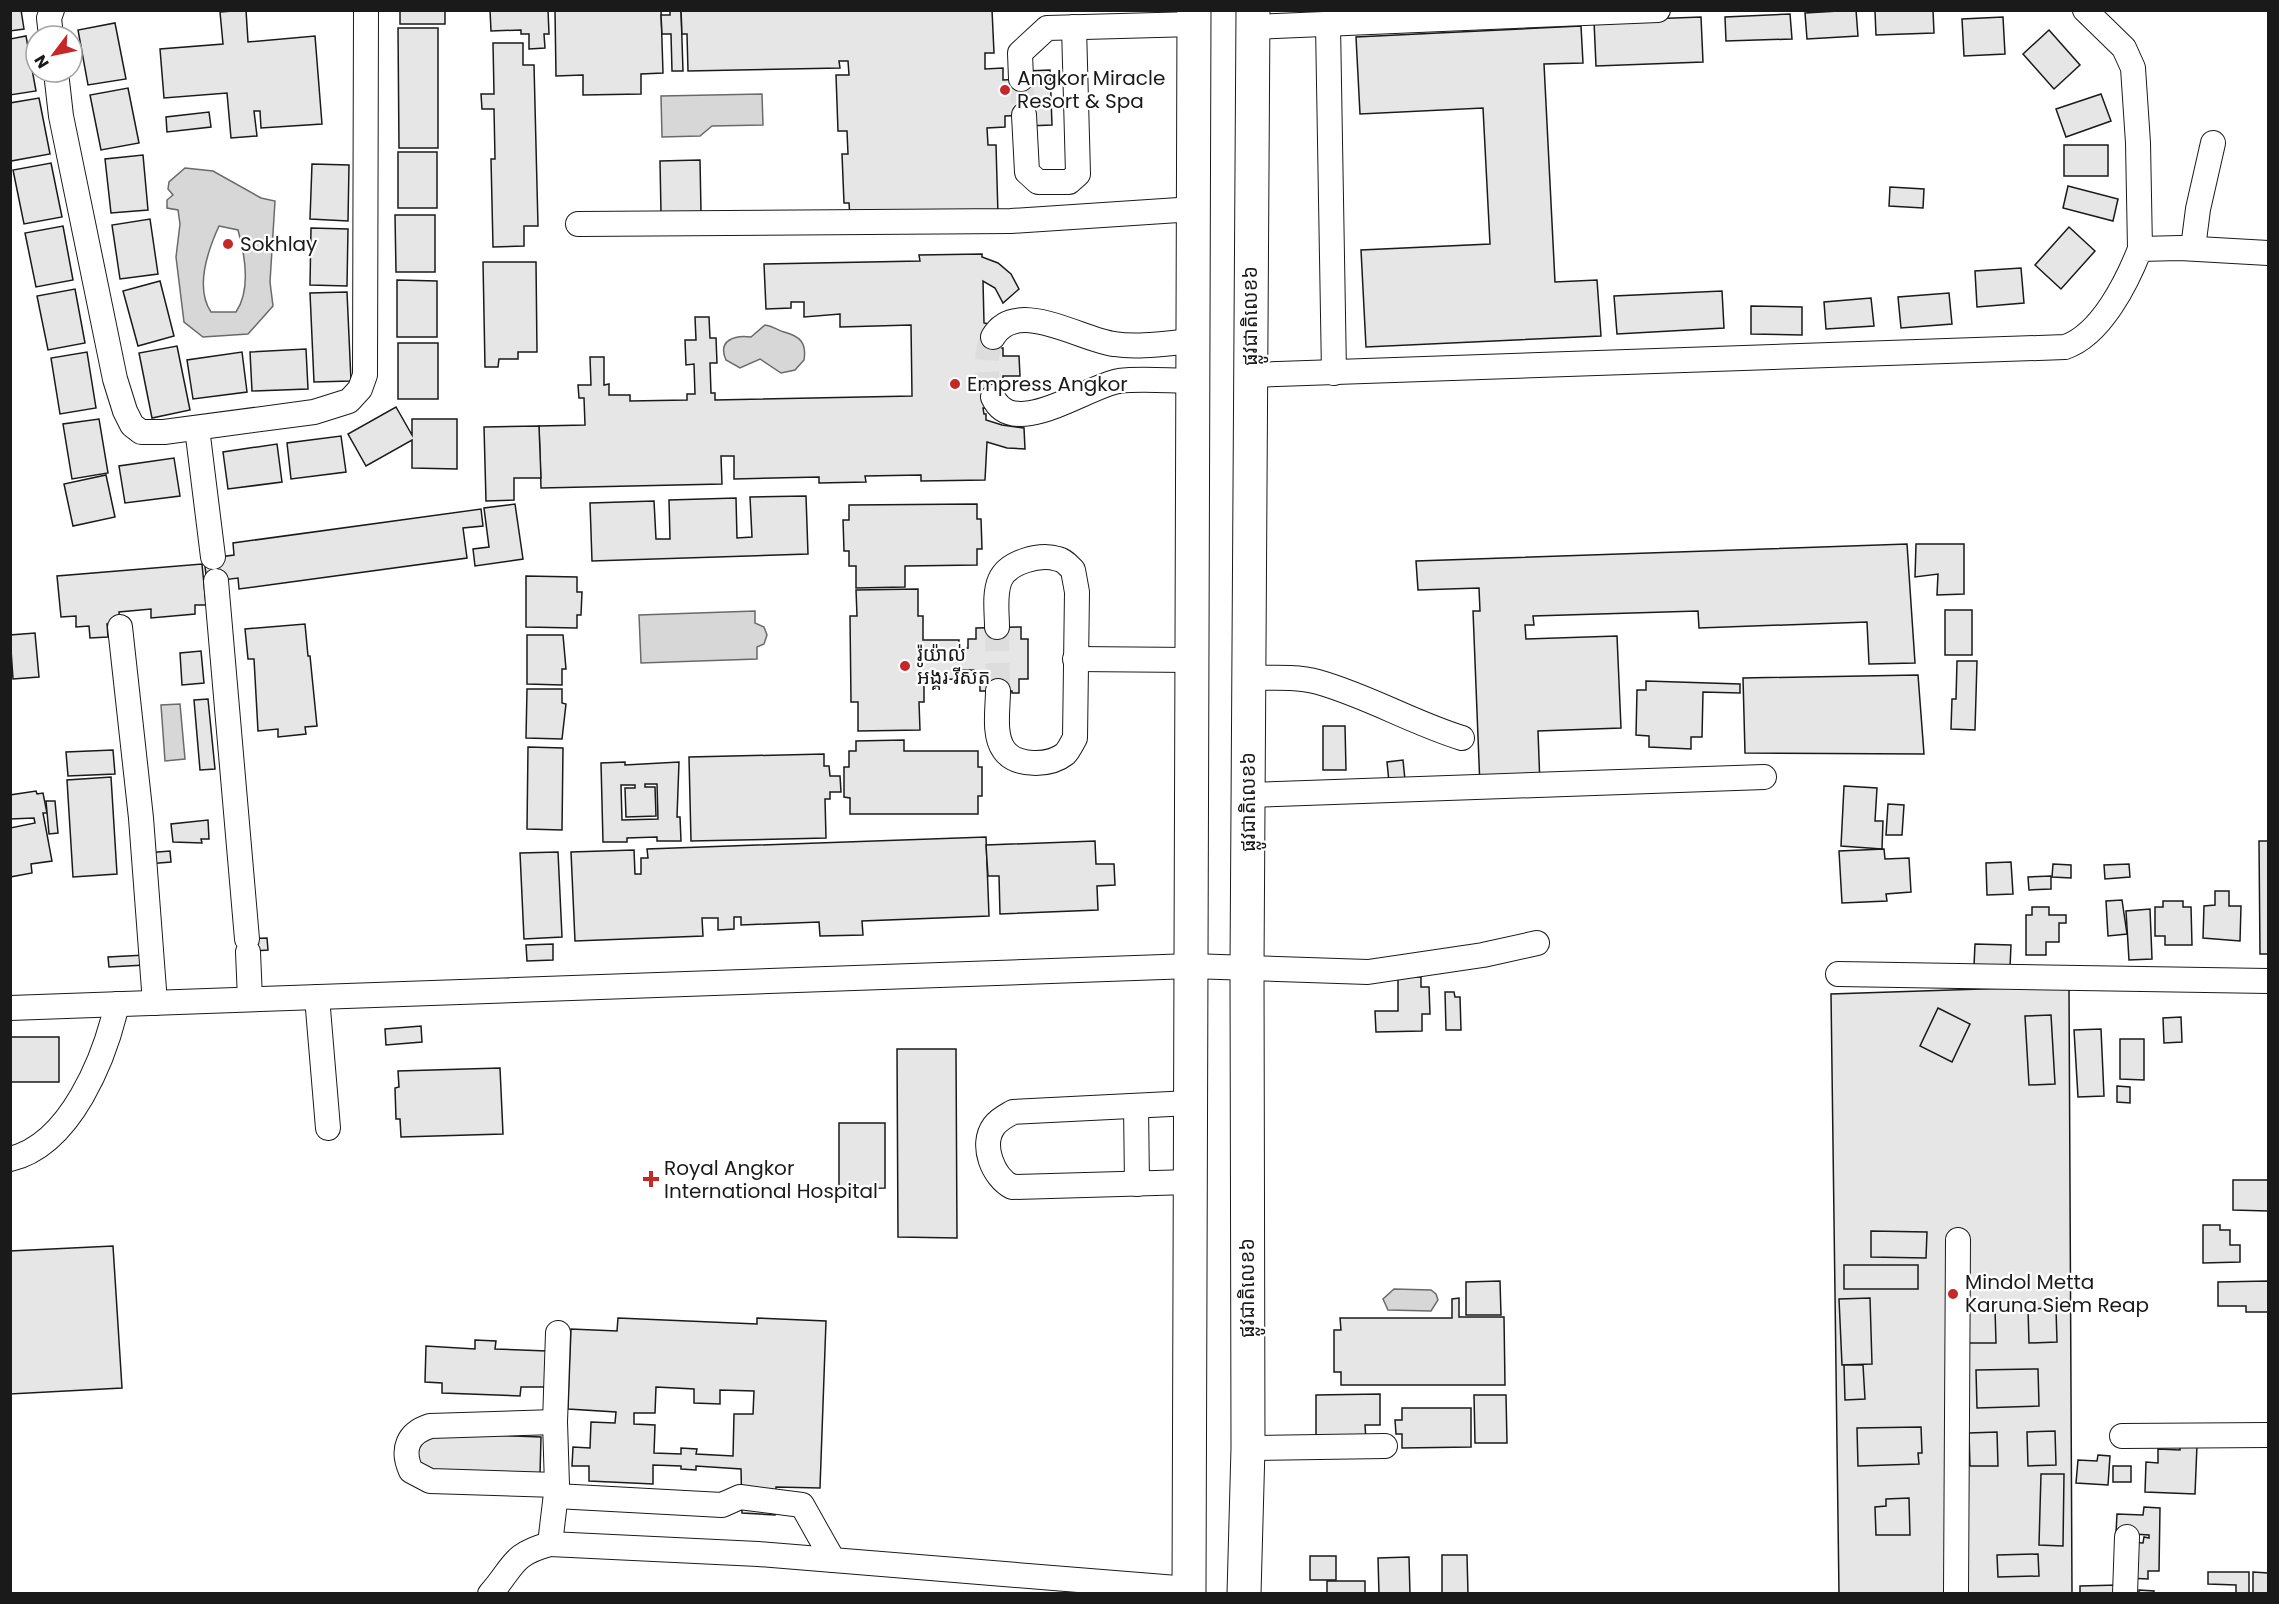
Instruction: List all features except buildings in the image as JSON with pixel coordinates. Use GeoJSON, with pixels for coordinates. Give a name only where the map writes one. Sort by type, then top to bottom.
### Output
{"type":"FeatureCollection","features":[{"type":"Feature","properties":{"kind":"highway"},"geometry":{"type":"LineString","coordinates":[[1189,1591],[1194,17]]}},
{"type":"Feature","properties":{"kind":"highway","name":"ផ្លូវជាតិលេខ៦"},"geometry":{"type":"LineString","coordinates":[[1244,1593],[1248,1448],[1247,967],[1252,19]]}},
{"type":"Feature","properties":{"kind":"street"},"geometry":{"type":"LineString","coordinates":[[57,84],[61,116],[115,379],[132,425],[141,432],[197,428],[314,412],[349,401],[360,389],[365,375],[366,10]]}},
{"type":"Feature","properties":{"kind":"street"},"geometry":{"type":"LineString","coordinates":[[1252,19],[1328,25],[1658,10]]}},
{"type":"Feature","properties":{"kind":"street"},"geometry":{"type":"LineString","coordinates":[[1250,375],[2065,347],[2085,337],[2108,308],[2127,282],[2140,249],[2138,143],[2133,68],[2124,48],[2085,10]]}},
{"type":"Feature","properties":{"kind":"street"},"geometry":{"type":"LineString","coordinates":[[1021,80],[1020,53],[1047,28],[1194,17]]}},
{"type":"Feature","properties":{"kind":"street"},"geometry":{"type":"LineString","coordinates":[[1328,25],[1334,373]]}},
{"type":"Feature","properties":{"kind":"street"},"geometry":{"type":"LineString","coordinates":[[1024,115],[1027,172],[1038,182],[1069,182],[1078,174],[1074,27]]}},
{"type":"Feature","properties":{"kind":"street"},"geometry":{"type":"LineString","coordinates":[[2193,248],[2198,209],[2213,143]]}},
{"type":"Feature","properties":{"kind":"street"},"geometry":{"type":"LineString","coordinates":[[578,224],[1011,221],[1194,209]]}},
{"type":"Feature","properties":{"kind":"street"},"geometry":{"type":"LineString","coordinates":[[2140,249],[2193,248],[2268,253]]}},
{"type":"Feature","properties":{"kind":"street"},"geometry":{"type":"LineString","coordinates":[[993,337],[997,330],[1015,320],[1042,321],[1086,338],[1115,345],[1193,341]]}},
{"type":"Feature","properties":{"kind":"street"},"geometry":{"type":"LineString","coordinates":[[993,397],[996,404],[1010,413],[1036,414],[1118,381],[1193,381]]}},
{"type":"Feature","properties":{"kind":"street"},"geometry":{"type":"LineString","coordinates":[[197,428],[215,569],[250,999]]}},
{"type":"Feature","properties":{"kind":"street"},"geometry":{"type":"LineString","coordinates":[[997,627],[997,592],[1001,579],[1012,566],[1040,557],[1060,559],[1073,570],[1077,592],[1075,738],[1064,754],[1041,762],[1023,763],[1005,751],[998,734],[998,691]]}},
{"type":"Feature","properties":{"kind":"street"},"geometry":{"type":"LineString","coordinates":[[120,627],[141,818],[155,1003]]}},
{"type":"Feature","properties":{"kind":"street"},"geometry":{"type":"LineString","coordinates":[[1075,659],[1192,660]]}},
{"type":"Feature","properties":{"kind":"street"},"geometry":{"type":"LineString","coordinates":[[1248,678],[1317,681],[1396,710],[1432,729],[1462,738]]}},
{"type":"Feature","properties":{"kind":"street"},"geometry":{"type":"LineString","coordinates":[[1248,795],[1764,777]]}},
{"type":"Feature","properties":{"kind":"street"},"geometry":{"type":"LineString","coordinates":[[10,1008],[1191,966],[1368,972],[1483,955],[1537,943]]}},
{"type":"Feature","properties":{"kind":"street"},"geometry":{"type":"LineString","coordinates":[[1838,974],[2268,981]]}},
{"type":"Feature","properties":{"kind":"street"},"geometry":{"type":"LineString","coordinates":[[317,997],[328,1128]]}},
{"type":"Feature","properties":{"kind":"street"},"geometry":{"type":"LineString","coordinates":[[10,1159],[44,1142],[66,1120],[77,1104],[110,1036],[117,1004]]}},
{"type":"Feature","properties":{"kind":"street"},"geometry":{"type":"LineString","coordinates":[[1190,1182],[1012,1187],[1004,1183],[997,1174],[989,1152],[993,1127],[1013,1112],[1191,1103]]}},
{"type":"Feature","properties":{"kind":"street"},"geometry":{"type":"LineString","coordinates":[[1136,1106],[1137,1184]]}},
{"type":"Feature","properties":{"kind":"street"},"geometry":{"type":"LineString","coordinates":[[1956,1593],[1958,1240]]}},
{"type":"Feature","properties":{"kind":"street"},"geometry":{"type":"LineString","coordinates":[[550,1544],[556,1491],[555,1422],[558,1333]]}},
{"type":"Feature","properties":{"kind":"street"},"geometry":{"type":"LineString","coordinates":[[555,1422],[430,1426],[418,1430],[411,1436],[406,1454],[411,1471],[430,1481],[722,1505],[740,1497],[802,1505],[833,1560]]}},
{"type":"Feature","properties":{"kind":"street"},"geometry":{"type":"LineString","coordinates":[[2122,1436],[2268,1435]]}},
{"type":"Feature","properties":{"kind":"street"},"geometry":{"type":"LineString","coordinates":[[1248,1448],[1385,1446]]}},
{"type":"Feature","properties":{"kind":"street"},"geometry":{"type":"LineString","coordinates":[[2125,1593],[2127,1537]]}},
{"type":"Feature","properties":{"kind":"street"},"geometry":{"type":"LineString","coordinates":[[490,1593],[515,1559],[532,1549],[550,1544],[833,1560],[1189,1591]]}},
{"type":"Feature","properties":{"kind":"shaded area"},"geometry":{"type":"Polygon","coordinates":[[[762,94],[763,125],[712,126],[700,136],[662,137],[661,96],[762,94]]]}},
{"type":"Feature","properties":{"kind":"shaded area"},"geometry":{"type":"Polygon","coordinates":[[[185,168],[213,171],[261,198],[275,201],[270,282],[273,306],[248,334],[203,337],[184,322],[176,257],[180,224],[178,210],[167,208],[167,200],[173,195],[168,189],[169,182],[185,168]],[[219,226],[207,257],[204,292],[211,312],[236,312],[241,303],[245,272],[238,230],[219,226]]]}},
{"type":"Feature","properties":{"kind":"shaded area"},"geometry":{"type":"Polygon","coordinates":[[[765,325],[798,338],[803,344],[804,360],[795,370],[781,373],[760,359],[740,368],[726,360],[724,348],[729,340],[751,337],[765,325]]]}},
{"type":"Feature","properties":{"kind":"shaded area"},"geometry":{"type":"Polygon","coordinates":[[[755,611],[755,623],[764,627],[767,635],[764,644],[757,647],[757,659],[641,663],[639,615],[755,611]]]}},
{"type":"Feature","properties":{"kind":"shaded area"},"geometry":{"type":"Polygon","coordinates":[[[180,704],[185,759],[165,761],[161,705],[180,704]]]}},
{"type":"Feature","properties":{"kind":"shaded area"},"geometry":{"type":"Polygon","coordinates":[[[1394,1289],[1431,1290],[1436,1294],[1438,1300],[1431,1311],[1388,1310],[1383,1299],[1394,1289]]]}},
{"type":"Feature","properties":{"kind":"tunnel"},"geometry":{"type":"LineString","coordinates":[[1021,79],[1024,115]]}},
{"type":"Feature","properties":{"kind":"tunnel"},"geometry":{"type":"LineString","coordinates":[[993,337],[988,351],[987,367],[988,383],[993,397]]}},
{"type":"Feature","properties":{"kind":"tunnel"},"geometry":{"type":"LineString","coordinates":[[997,627],[998,691]]}},
{"type":"Feature","properties":{"kind":"place","name":"Angkor Miracle Resort & Spa"},"geometry":{"type":"Point","coordinates":[1005,90]}},
{"type":"Feature","properties":{"kind":"place","name":"Sokhlay"},"geometry":{"type":"Point","coordinates":[228,244]}},
{"type":"Feature","properties":{"kind":"place","name":"Empress Angkor"},"geometry":{"type":"Point","coordinates":[955,384]}},
{"type":"Feature","properties":{"kind":"place","name":"រ៉ូយ៉ាល់ អង្គរ រីសត"},"geometry":{"type":"Point","coordinates":[905,666]}},
{"type":"Feature","properties":{"kind":"place","name":"Royal Angkor International Hospital"},"geometry":{"type":"Point","coordinates":[651,1179]}},
{"type":"Feature","properties":{"kind":"place","name":"Mindol Metta Karuna Siem Reap"},"geometry":{"type":"Point","coordinates":[1953,1294]}}]}
